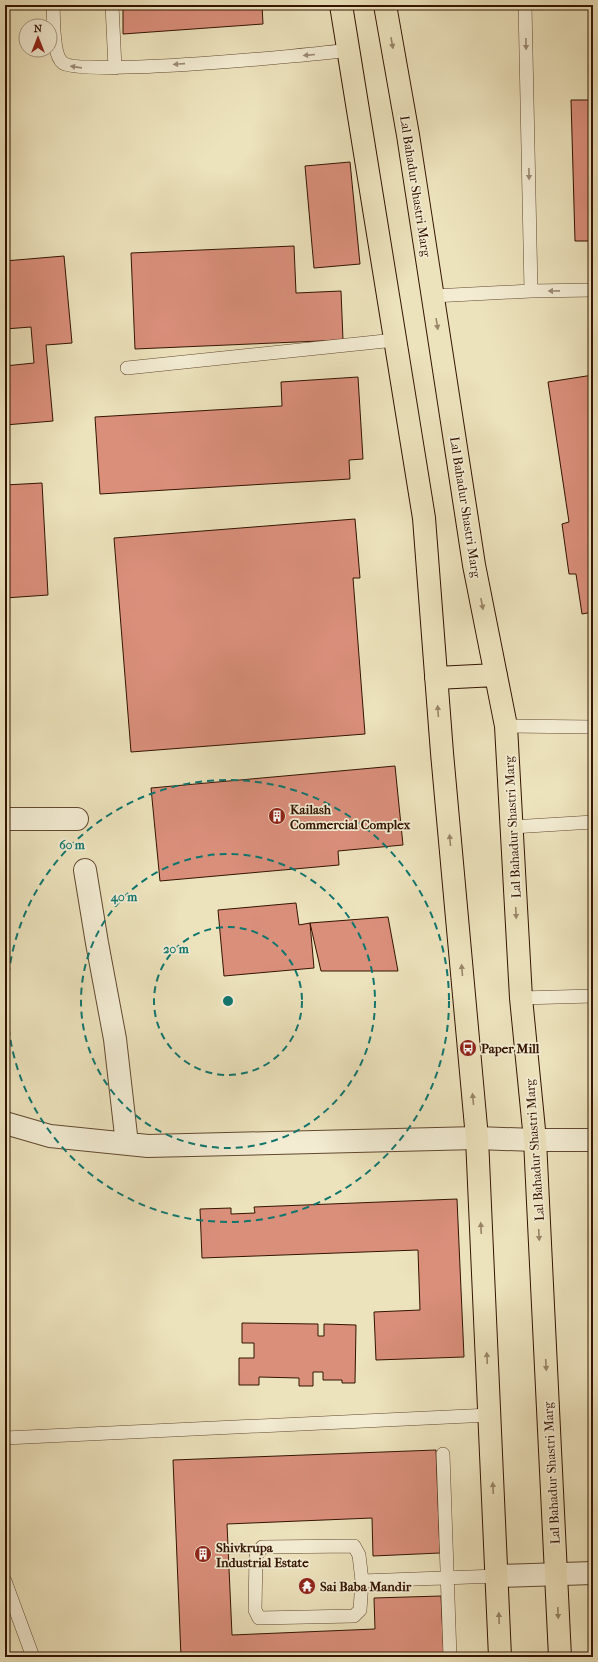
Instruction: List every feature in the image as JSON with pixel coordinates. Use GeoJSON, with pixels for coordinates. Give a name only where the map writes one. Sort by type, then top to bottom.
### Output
{"type":"FeatureCollection","features":[{"type":"Feature","properties":{"kind":"main road"},"geometry":{"type":"LineString","coordinates":[[341,5],[424,518],[436,678],[476,1138],[490,1414],[500,1657]]}},
{"type":"Feature","properties":{"kind":"main road","name":"Lal Bahadur Shastri Marg"},"geometry":{"type":"LineString","coordinates":[[385,5],[408,135],[474,565],[506,726],[521,998],[535,1140],[560,1657]]}},
{"type":"Feature","properties":{"kind":"main road"},"geometry":{"type":"LineString","coordinates":[[436,678],[496,675]]}},
{"type":"Feature","properties":{"kind":"street"},"geometry":{"type":"LineString","coordinates":[[5,819],[77,819]]}},
{"type":"Feature","properties":{"kind":"street"},"geometry":{"type":"LineString","coordinates":[[85,870],[115,1039],[126,1144]]}},
{"type":"Feature","properties":{"kind":"street"},"geometry":{"type":"LineString","coordinates":[[5,1123],[50,1136],[148,1146],[476,1138],[593,1140]]}},
{"type":"Feature","properties":{"kind":"street"},"geometry":{"type":"LineString","coordinates":[[497,1576],[593,1573]]}},
{"type":"Feature","properties":{"kind":"lane"},"geometry":{"type":"LineString","coordinates":[[53,5],[56,55],[64,64],[74,68],[115,68],[310,55],[348,50]]}},
{"type":"Feature","properties":{"kind":"lane"},"geometry":{"type":"LineString","coordinates":[[112,5],[115,68]]}},
{"type":"Feature","properties":{"kind":"lane"},"geometry":{"type":"LineString","coordinates":[[525,5],[531,291]]}},
{"type":"Feature","properties":{"kind":"lane"},"geometry":{"type":"LineString","coordinates":[[433,296],[531,291],[593,290]]}},
{"type":"Feature","properties":{"kind":"lane"},"geometry":{"type":"LineString","coordinates":[[127,368],[395,340]]}},
{"type":"Feature","properties":{"kind":"lane"},"geometry":{"type":"LineString","coordinates":[[506,726],[593,727]]}},
{"type":"Feature","properties":{"kind":"lane"},"geometry":{"type":"LineString","coordinates":[[512,827],[593,822]]}},
{"type":"Feature","properties":{"kind":"lane"},"geometry":{"type":"LineString","coordinates":[[521,998],[593,996]]}},
{"type":"Feature","properties":{"kind":"lane"},"geometry":{"type":"LineString","coordinates":[[5,1438],[490,1414]]}},
{"type":"Feature","properties":{"kind":"lane"},"geometry":{"type":"LineString","coordinates":[[443,1454],[450,1657]]}},
{"type":"Feature","properties":{"kind":"lane"},"geometry":{"type":"LineString","coordinates":[[354,1546],[359,1555],[362,1581],[360,1610],[354,1616],[259,1618],[255,1610],[256,1556],[262,1547],[354,1546]]}},
{"type":"Feature","properties":{"kind":"lane"},"geometry":{"type":"LineString","coordinates":[[362,1581],[497,1576]]}},
{"type":"Feature","properties":{"kind":"lane"},"geometry":{"type":"LineString","coordinates":[[5,1581],[33,1657]]}},
{"type":"Feature","properties":{"kind":"building"},"geometry":{"type":"Polygon","coordinates":[[[123,5],[262,5],[263,24],[123,34],[123,5]]]}},
{"type":"Feature","properties":{"kind":"building"},"geometry":{"type":"Polygon","coordinates":[[[571,100],[593,100],[593,241],[575,241],[571,100]]]}},
{"type":"Feature","properties":{"kind":"building"},"geometry":{"type":"Polygon","coordinates":[[[350,162],[360,264],[314,268],[305,166],[350,162]]]}},
{"type":"Feature","properties":{"kind":"building"},"geometry":{"type":"Polygon","coordinates":[[[294,246],[296,293],[341,291],[343,340],[135,349],[131,253],[294,246]]]}},
{"type":"Feature","properties":{"kind":"building"},"geometry":{"type":"Polygon","coordinates":[[[64,256],[72,343],[46,345],[53,421],[5,425],[5,366],[34,363],[31,327],[5,329],[5,261],[64,256]]]}},
{"type":"Feature","properties":{"kind":"building"},"geometry":{"type":"Polygon","coordinates":[[[593,375],[593,612],[582,614],[576,574],[569,574],[562,524],[569,522],[548,382],[593,375]]]}},
{"type":"Feature","properties":{"kind":"building"},"geometry":{"type":"Polygon","coordinates":[[[358,377],[363,459],[349,460],[350,479],[100,494],[95,417],[282,406],[281,382],[358,377]]]}},
{"type":"Feature","properties":{"kind":"building"},"geometry":{"type":"Polygon","coordinates":[[[42,483],[48,595],[5,598],[5,485],[42,483]]]}},
{"type":"Feature","properties":{"kind":"building"},"geometry":{"type":"Polygon","coordinates":[[[355,519],[360,578],[353,578],[365,734],[131,752],[114,538],[355,519]]]}},
{"type":"Feature","properties":{"kind":"building","name":"Kailash Commercial Complex"},"geometry":{"type":"Polygon","coordinates":[[[395,766],[403,845],[338,851],[339,865],[160,881],[151,788],[395,766]]]}},
{"type":"Feature","properties":{"kind":"building"},"geometry":{"type":"Polygon","coordinates":[[[296,903],[299,925],[310,923],[314,968],[224,976],[218,910],[296,903]]]}},
{"type":"Feature","properties":{"kind":"building"},"geometry":{"type":"Polygon","coordinates":[[[388,917],[398,971],[321,971],[310,923],[388,917]]]}},
{"type":"Feature","properties":{"kind":"building"},"geometry":{"type":"Polygon","coordinates":[[[590,1031],[593,1031],[593,1084],[590,1031]]]}},
{"type":"Feature","properties":{"kind":"building"},"geometry":{"type":"Polygon","coordinates":[[[457,1199],[464,1357],[376,1360],[374,1312],[420,1310],[418,1250],[202,1258],[200,1209],[231,1208],[231,1214],[255,1213],[254,1207],[457,1199]]]}},
{"type":"Feature","properties":{"kind":"building"},"geometry":{"type":"Polygon","coordinates":[[[242,1323],[318,1324],[318,1336],[324,1336],[324,1324],[356,1325],[355,1383],[342,1383],[342,1380],[323,1380],[323,1372],[313,1372],[313,1386],[299,1386],[299,1378],[259,1377],[259,1385],[239,1385],[239,1358],[254,1358],[254,1343],[242,1343],[242,1323]]]}},
{"type":"Feature","properties":{"kind":"building","name":"Shivkrupa Industrial Estate"},"geometry":{"type":"Polygon","coordinates":[[[436,1450],[440,1553],[373,1556],[372,1518],[227,1524],[232,1635],[375,1629],[374,1598],[441,1596],[444,1657],[181,1657],[173,1460],[436,1450]]]}},
{"type":"Feature","properties":{"kind":"place","name":"Kailash Commercial Complex"},"geometry":{"type":"Point","coordinates":[277,816]}},
{"type":"Feature","properties":{"kind":"place","name":"Paper Mill"},"geometry":{"type":"Point","coordinates":[468,1048]}},
{"type":"Feature","properties":{"kind":"place","name":"Shivkrupa Industrial Estate"},"geometry":{"type":"Point","coordinates":[203,1554]}},
{"type":"Feature","properties":{"kind":"place","name":"Sai Baba Mandir"},"geometry":{"type":"Point","coordinates":[307,1586]}}]}
